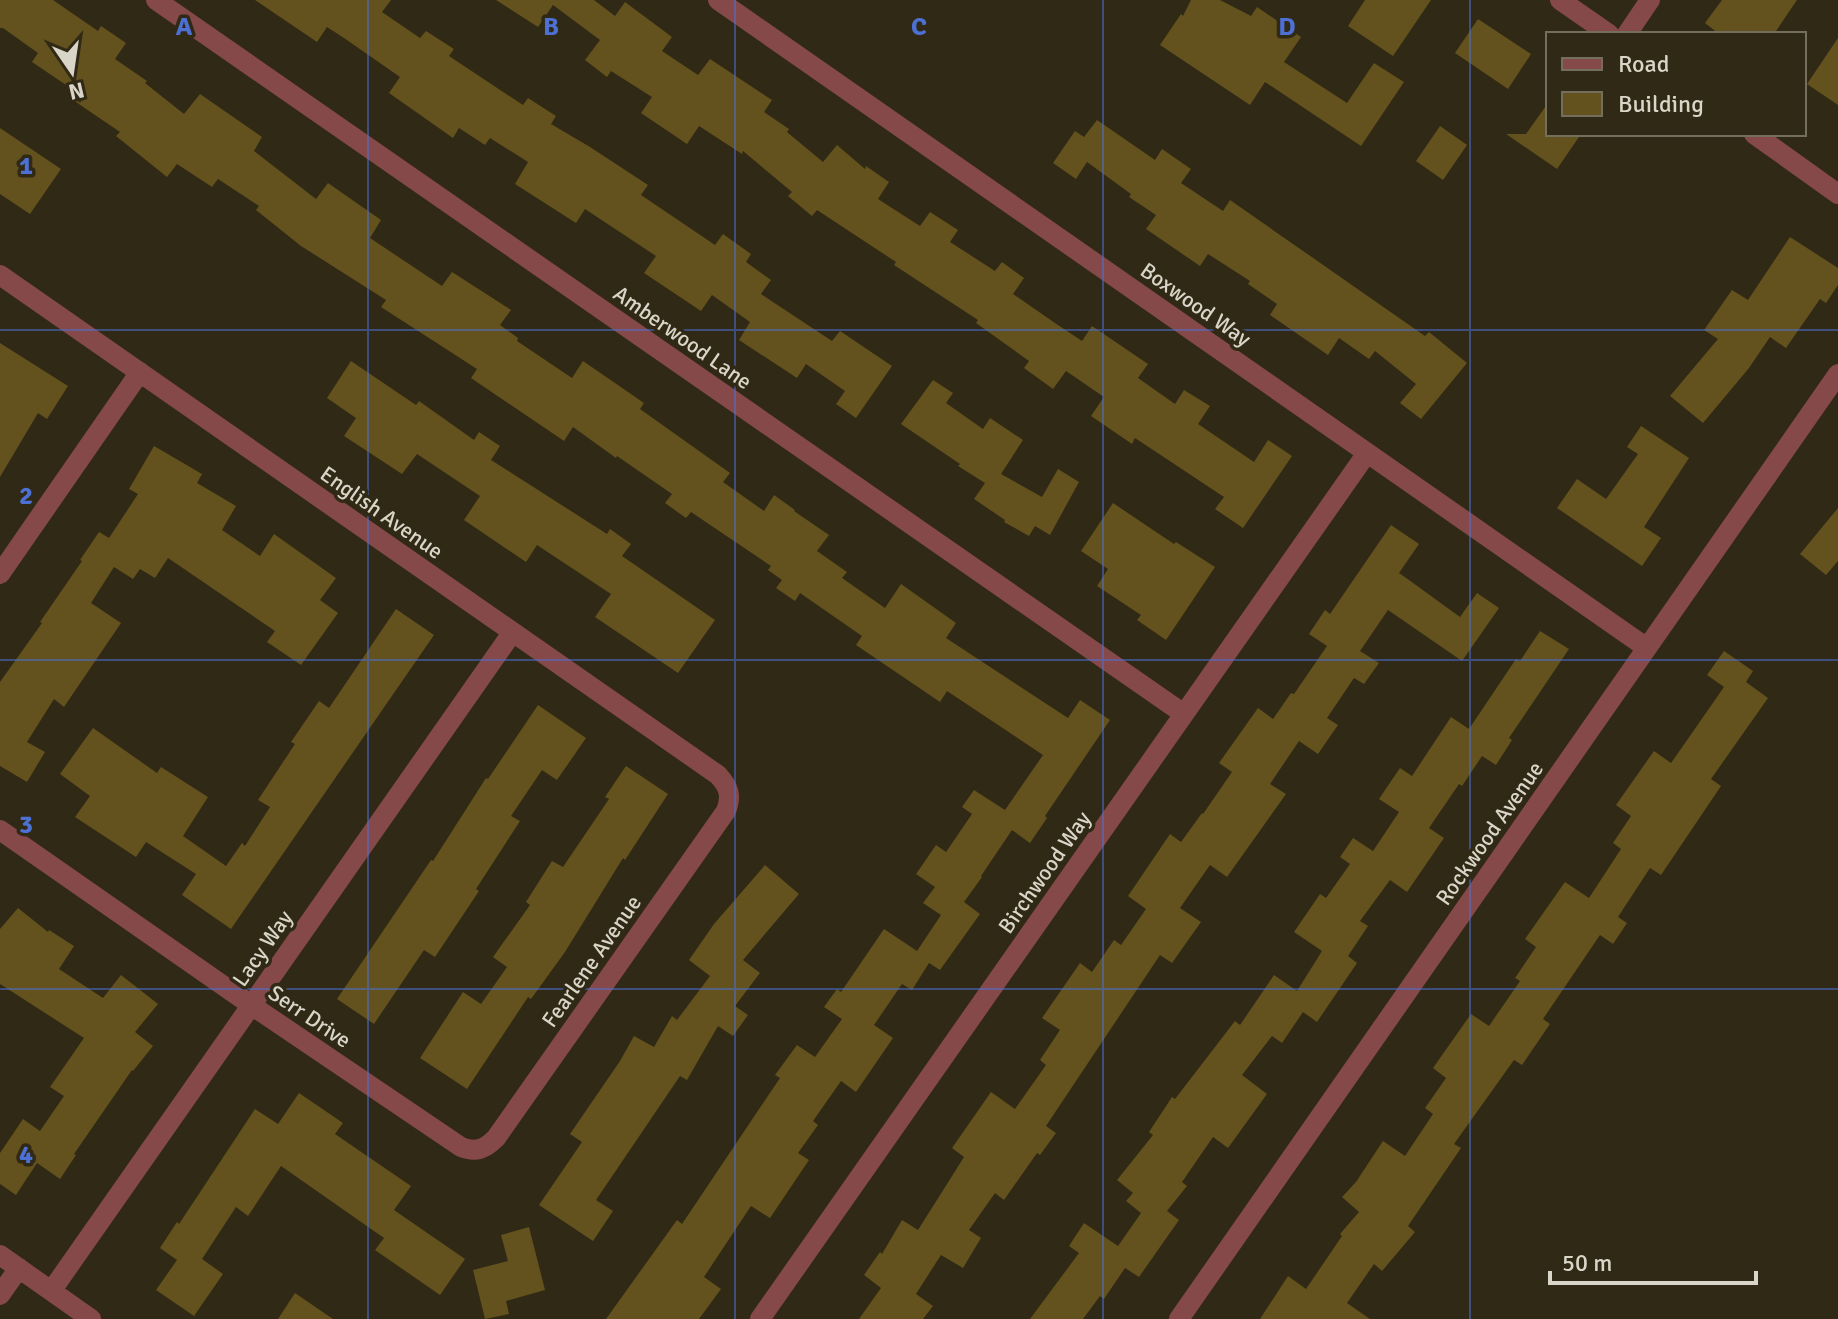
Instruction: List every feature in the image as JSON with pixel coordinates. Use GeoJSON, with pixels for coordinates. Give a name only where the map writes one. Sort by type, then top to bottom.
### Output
{"type":"FeatureCollection","features":[{"type":"Feature","properties":{"kind":"street","name":"Amberwood Lane"},"geometry":{"type":"LineString","coordinates":[[156,0],[1184,714]]}},
{"type":"Feature","properties":{"kind":"street","name":"Boxwood Way"},"geometry":{"type":"LineString","coordinates":[[718,0],[1647,648]]}},
{"type":"Feature","properties":{"kind":"street"},"geometry":{"type":"LineString","coordinates":[[1560,0],[1606,32]]}},
{"type":"Feature","properties":{"kind":"street"},"geometry":{"type":"LineString","coordinates":[[1628,32],[1650,0]]}},
{"type":"Feature","properties":{"kind":"street"},"geometry":{"type":"LineString","coordinates":[[1757,136],[1838,194]]}},
{"type":"Feature","properties":{"kind":"street","name":"English Avenue"},"geometry":{"type":"LineString","coordinates":[[0,275],[718,775],[730,793]]}},
{"type":"Feature","properties":{"kind":"street"},"geometry":{"type":"LineString","coordinates":[[0,574],[140,372]]}},
{"type":"Feature","properties":{"kind":"street","name":"Rockwood Avenue"},"geometry":{"type":"LineString","coordinates":[[1179,1319],[1838,374]]}},
{"type":"Feature","properties":{"kind":"street","name":"Birchwood Way"},"geometry":{"type":"LineString","coordinates":[[760,1319],[1367,453]]}},
{"type":"Feature","properties":{"kind":"street","name":"Lacy Way"},"geometry":{"type":"LineString","coordinates":[[52,1290],[512,633]]}},
{"type":"Feature","properties":{"kind":"street","name":"Fearlene Avenue"},"geometry":{"type":"LineString","coordinates":[[480,1150],[496,1138],[717,825],[726,811],[730,793]]}},
{"type":"Feature","properties":{"kind":"street","name":"Serr Drive"},"geometry":{"type":"LineString","coordinates":[[0,830],[461,1147],[470,1151],[480,1150]]}},
{"type":"Feature","properties":{"kind":"street"},"geometry":{"type":"LineString","coordinates":[[0,1255],[91,1319]]}},
{"type":"Feature","properties":{"kind":"street"},"geometry":{"type":"LineString","coordinates":[[0,1295],[19,1268]]}},
{"type":"Feature","properties":{"kind":"building"},"geometry":{"type":"Polygon","coordinates":[[[0,0],[53,0],[98,31],[101,26],[126,43],[115,59],[147,81],[145,83],[184,114],[200,94],[262,137],[254,151],[316,199],[328,183],[381,220],[370,238],[442,286],[452,272],[511,310],[500,325],[518,338],[517,341],[572,378],[583,361],[644,403],[640,409],[730,473],[723,482],[764,511],[774,495],[829,535],[817,551],[847,572],[842,578],[885,608],[901,584],[956,623],[946,638],[1068,718],[1080,700],[1110,720],[1030,843],[1012,830],[964,902],[980,914],[940,970],[929,963],[912,990],[902,984],[874,1025],[893,1038],[856,1092],[841,1081],[813,1121],[818,1125],[798,1153],[809,1160],[770,1218],[751,1206],[704,1277],[721,1289],[699,1319],[606,1319],[677,1220],[682,1224],[780,1078],[775,1075],[797,1045],[815,1057],[842,1019],[824,1007],[837,989],[841,992],[884,929],[917,951],[941,915],[923,903],[935,887],[916,874],[936,845],[946,852],[972,814],[962,807],[974,790],[1005,810],[1043,755],[947,691],[940,702],[856,645],[862,636],[800,593],[795,601],[776,588],[782,580],[768,570],[771,566],[691,512],[686,518],[665,503],[672,494],[573,427],[564,441],[471,378],[477,369],[381,307],[386,300],[301,246],[256,210],[259,206],[218,179],[212,187],[177,164],[167,177],[116,136],[120,132],[70,98],[75,91],[32,62],[38,53],[0,28],[0,0]]]}},
{"type":"Feature","properties":{"kind":"building"},"geometry":{"type":"Polygon","coordinates":[[[255,0],[391,0],[382,12],[420,38],[426,31],[454,49],[449,56],[523,105],[528,98],[556,116],[551,124],[648,185],[641,195],[715,245],[723,234],[751,254],[746,262],[771,280],[761,294],[832,341],[840,331],[892,366],[856,418],[836,404],[845,391],[806,364],[797,378],[739,340],[750,322],[712,295],[701,311],[644,273],[656,256],[585,209],[576,223],[515,184],[528,162],[490,138],[485,145],[459,128],[453,138],[389,93],[400,77],[327,27],[317,42],[255,0]]]}},
{"type":"Feature","properties":{"kind":"building"},"geometry":{"type":"Polygon","coordinates":[[[496,0],[594,0],[615,16],[625,2],[672,37],[662,51],[698,75],[710,59],[772,100],[764,112],[789,129],[787,132],[823,162],[837,145],[865,169],[866,166],[889,182],[878,199],[920,226],[930,212],[958,230],[950,242],[995,271],[1002,262],[1024,278],[1013,294],[1082,341],[1092,326],[1148,364],[1138,378],[1175,404],[1184,390],[1210,406],[1198,424],[1254,462],[1268,440],[1292,456],[1243,528],[1215,509],[1224,497],[1135,438],[1132,444],[1091,416],[1104,397],[1066,371],[1053,389],[1024,368],[1029,361],[976,323],[978,320],[817,210],[812,216],[788,196],[792,192],[743,151],[742,154],[699,126],[687,144],[641,113],[652,97],[611,71],[607,77],[585,60],[600,40],[553,5],[538,27],[496,0]]]}},
{"type":"Feature","properties":{"kind":"building"},"geometry":{"type":"Polygon","coordinates":[[[1191,0],[1220,0],[1251,16],[1257,7],[1301,37],[1284,62],[1347,103],[1374,63],[1404,82],[1361,146],[1265,82],[1250,105],[1160,45],[1181,14],[1183,16],[1191,0]]]}},
{"type":"Feature","properties":{"kind":"building"},"geometry":{"type":"Polygon","coordinates":[[[1365,0],[1431,0],[1393,56],[1348,26],[1365,0]]]}},
{"type":"Feature","properties":{"kind":"building"},"geometry":{"type":"Polygon","coordinates":[[[1722,0],[1797,0],[1775,32],[1716,32],[1705,23],[1722,0]]]}},
{"type":"Feature","properties":{"kind":"building"},"geometry":{"type":"Polygon","coordinates":[[[1478,19],[1531,54],[1508,89],[1455,53],[1478,19]]]}},
{"type":"Feature","properties":{"kind":"building"},"geometry":{"type":"Polygon","coordinates":[[[1838,38],[1838,105],[1807,84],[1838,38]]]}},
{"type":"Feature","properties":{"kind":"building"},"geometry":{"type":"Polygon","coordinates":[[[1546,106],[1546,136],[1580,136],[1557,169],[1506,134],[1526,134],[1546,106]]]}},
{"type":"Feature","properties":{"kind":"building"},"geometry":{"type":"Polygon","coordinates":[[[1097,120],[1155,160],[1162,149],[1191,169],[1181,183],[1223,211],[1230,200],[1425,336],[1429,332],[1467,363],[1421,419],[1400,403],[1416,384],[1375,351],[1369,359],[1339,338],[1328,355],[1270,315],[1277,304],[1248,284],[1250,281],[1208,254],[1200,266],[1146,229],[1156,215],[1087,162],[1076,179],[1053,163],[1075,131],[1084,137],[1097,120]]]}},
{"type":"Feature","properties":{"kind":"building"},"geometry":{"type":"Polygon","coordinates":[[[1440,126],[1467,145],[1443,180],[1416,161],[1440,126]]]}},
{"type":"Feature","properties":{"kind":"building"},"geometry":{"type":"Polygon","coordinates":[[[0,128],[61,169],[30,214],[0,194],[0,128]]]}},
{"type":"Feature","properties":{"kind":"building"},"geometry":{"type":"Polygon","coordinates":[[[1790,237],[1838,268],[1838,285],[1826,303],[1820,299],[1786,348],[1770,337],[1749,368],[1703,423],[1670,396],[1718,339],[1704,330],[1732,290],[1748,300],[1790,237]]]}},
{"type":"Feature","properties":{"kind":"building"},"geometry":{"type":"Polygon","coordinates":[[[0,343],[68,386],[47,419],[38,413],[0,477],[0,343]]]}},
{"type":"Feature","properties":{"kind":"building"},"geometry":{"type":"Polygon","coordinates":[[[351,361],[416,405],[419,401],[474,440],[479,432],[500,446],[491,460],[607,534],[610,529],[631,544],[622,556],[715,620],[678,673],[595,617],[611,594],[537,545],[526,562],[464,520],[480,496],[417,454],[402,474],[344,436],[356,418],[327,398],[351,361]]]}},
{"type":"Feature","properties":{"kind":"building"},"geometry":{"type":"Polygon","coordinates":[[[933,380],[953,393],[946,403],[983,429],[990,418],[1023,440],[1001,474],[1042,497],[1058,469],[1079,482],[1050,535],[1035,526],[1029,536],[1004,522],[974,499],[985,483],[901,424],[933,380]]]}},
{"type":"Feature","properties":{"kind":"building"},"geometry":{"type":"Polygon","coordinates":[[[1641,426],[1689,458],[1644,527],[1661,538],[1642,566],[1557,508],[1577,479],[1606,499],[1638,454],[1627,447],[1641,426]]]}},
{"type":"Feature","properties":{"kind":"building"},"geometry":{"type":"Polygon","coordinates":[[[154,446],[202,474],[197,483],[236,506],[222,530],[260,556],[274,534],[336,578],[320,600],[338,613],[301,665],[267,642],[275,631],[168,558],[155,578],[140,569],[133,579],[114,567],[91,603],[121,623],[64,707],[54,699],[27,742],[45,752],[27,782],[0,766],[0,682],[42,623],[99,532],[109,538],[138,494],[129,489],[154,446]]]}},
{"type":"Feature","properties":{"kind":"building"},"geometry":{"type":"Polygon","coordinates":[[[1113,503],[1215,567],[1166,640],[1137,620],[1141,615],[1097,586],[1108,569],[1081,551],[1113,503]]]}},
{"type":"Feature","properties":{"kind":"building"},"geometry":{"type":"Polygon","coordinates":[[[1838,508],[1838,561],[1826,575],[1800,554],[1838,508]]]}},
{"type":"Feature","properties":{"kind":"building"},"geometry":{"type":"Polygon","coordinates":[[[1391,525],[1419,544],[1399,573],[1460,617],[1477,593],[1499,608],[1462,661],[1388,610],[1360,651],[1379,663],[1364,684],[1354,678],[1327,718],[1338,725],[1318,754],[1299,741],[1270,784],[1286,794],[1227,877],[1210,865],[1180,908],[1201,922],[1172,963],[1160,955],[1046,1126],[1056,1133],[1040,1155],[1037,1153],[1004,1200],[995,1193],[969,1230],[981,1238],[963,1268],[941,1255],[916,1294],[933,1306],[923,1319],[859,1319],[881,1288],[864,1275],[880,1252],[882,1254],[902,1220],[918,1230],[964,1157],[952,1148],[991,1092],[1015,1109],[1046,1065],[1040,1060],[1060,1030],[1042,1018],[1080,963],[1092,972],[1114,940],[1121,945],[1146,909],[1128,896],[1170,834],[1181,842],[1203,814],[1232,772],[1219,763],[1258,708],[1273,719],[1291,693],[1294,694],[1327,646],[1309,634],[1325,610],[1330,614],[1391,525]]]}},
{"type":"Feature","properties":{"kind":"building"},"geometry":{"type":"Polygon","coordinates":[[[396,609],[434,635],[231,929],[182,895],[196,874],[146,842],[136,857],[75,817],[90,796],[60,774],[93,728],[157,773],[161,767],[208,797],[183,836],[226,866],[242,843],[245,846],[270,807],[258,800],[295,744],[291,742],[319,701],[329,708],[396,609]]]}},
{"type":"Feature","properties":{"kind":"building"},"geometry":{"type":"Polygon","coordinates":[[[1540,631],[1569,649],[1509,738],[1512,740],[1496,765],[1482,756],[1429,828],[1444,838],[1407,892],[1390,880],[1360,921],[1368,926],[1348,956],[1357,963],[1317,1022],[1303,1012],[1282,1043],[1272,1036],[1242,1075],[1267,1094],[1228,1148],[1213,1137],[1182,1182],[1187,1186],[1167,1211],[1179,1220],[1139,1277],[1125,1268],[1104,1299],[1100,1296],[1083,1319],[1030,1319],[1079,1253],[1069,1246],[1084,1223],[1118,1246],[1141,1213],[1126,1201],[1133,1193],[1117,1180],[1153,1135],[1149,1132],[1172,1097],[1175,1099],[1235,1021],[1240,1025],[1274,975],[1297,991],[1322,951],[1294,932],[1320,894],[1326,898],[1350,864],[1340,857],[1353,838],[1373,851],[1399,812],[1379,799],[1400,768],[1412,776],[1451,717],[1469,729],[1516,659],[1520,661],[1540,631]]]}},
{"type":"Feature","properties":{"kind":"building"},"geometry":{"type":"Polygon","coordinates":[[[1724,651],[1753,671],[1746,682],[1768,698],[1711,779],[1721,786],[1661,875],[1650,868],[1618,917],[1627,923],[1613,944],[1600,935],[1543,1019],[1550,1024],[1522,1065],[1514,1060],[1454,1144],[1461,1148],[1408,1226],[1415,1232],[1382,1271],[1374,1264],[1347,1303],[1370,1319],[1260,1319],[1288,1276],[1306,1289],[1342,1236],[1340,1234],[1359,1212],[1342,1197],[1356,1182],[1383,1141],[1405,1156],[1433,1114],[1425,1108],[1446,1078],[1433,1068],[1471,1014],[1489,1026],[1520,981],[1515,978],[1536,947],[1525,939],[1565,882],[1589,898],[1621,849],[1613,843],[1631,816],[1616,805],[1654,751],[1671,763],[1724,687],[1707,675],[1724,651]]]}},
{"type":"Feature","properties":{"kind":"building"},"geometry":{"type":"Polygon","coordinates":[[[538,705],[586,738],[557,780],[542,770],[511,816],[520,821],[476,889],[479,891],[435,957],[424,950],[374,1024],[337,999],[538,705]]]}},
{"type":"Feature","properties":{"kind":"building"},"geometry":{"type":"Polygon","coordinates":[[[626,766],[668,794],[625,860],[623,858],[565,952],[531,999],[528,997],[467,1089],[420,1058],[463,992],[481,1004],[507,967],[493,957],[530,905],[526,902],[552,861],[563,867],[609,799],[605,797],[626,766]]]}},
{"type":"Feature","properties":{"kind":"building"},"geometry":{"type":"Polygon","coordinates":[[[765,865],[799,894],[743,960],[760,973],[735,1006],[748,1015],[733,1036],[718,1026],[687,1080],[680,1076],[596,1200],[613,1211],[593,1241],[539,1205],[582,1142],[570,1134],[634,1036],[654,1047],[672,1016],[677,1020],[710,976],[689,960],[714,924],[765,865]]]}},
{"type":"Feature","properties":{"kind":"building"},"geometry":{"type":"Polygon","coordinates":[[[18,908],[48,932],[74,946],[59,969],[103,998],[121,975],[158,1004],[135,1032],[153,1046],[132,1070],[60,1179],[37,1163],[16,1195],[0,1184],[0,1153],[23,1119],[40,1131],[64,1096],[50,1087],[84,1038],[0,984],[0,929],[18,908]]]}},
{"type":"Feature","properties":{"kind":"building"},"geometry":{"type":"Polygon","coordinates":[[[299,1093],[343,1123],[335,1134],[411,1186],[394,1210],[465,1259],[440,1295],[375,1250],[384,1238],[281,1166],[248,1216],[236,1207],[202,1259],[223,1274],[194,1316],[156,1290],[177,1260],[160,1248],[255,1109],[278,1124],[299,1093]]]}},
{"type":"Feature","properties":{"kind":"building"},"geometry":{"type":"Polygon","coordinates":[[[529,1227],[545,1290],[506,1301],[509,1314],[485,1319],[473,1270],[508,1261],[501,1235],[529,1227]]]}},
{"type":"Feature","properties":{"kind":"building"},"geometry":{"type":"Polygon","coordinates":[[[295,1293],[333,1319],[278,1319],[295,1293]]]}}]}
